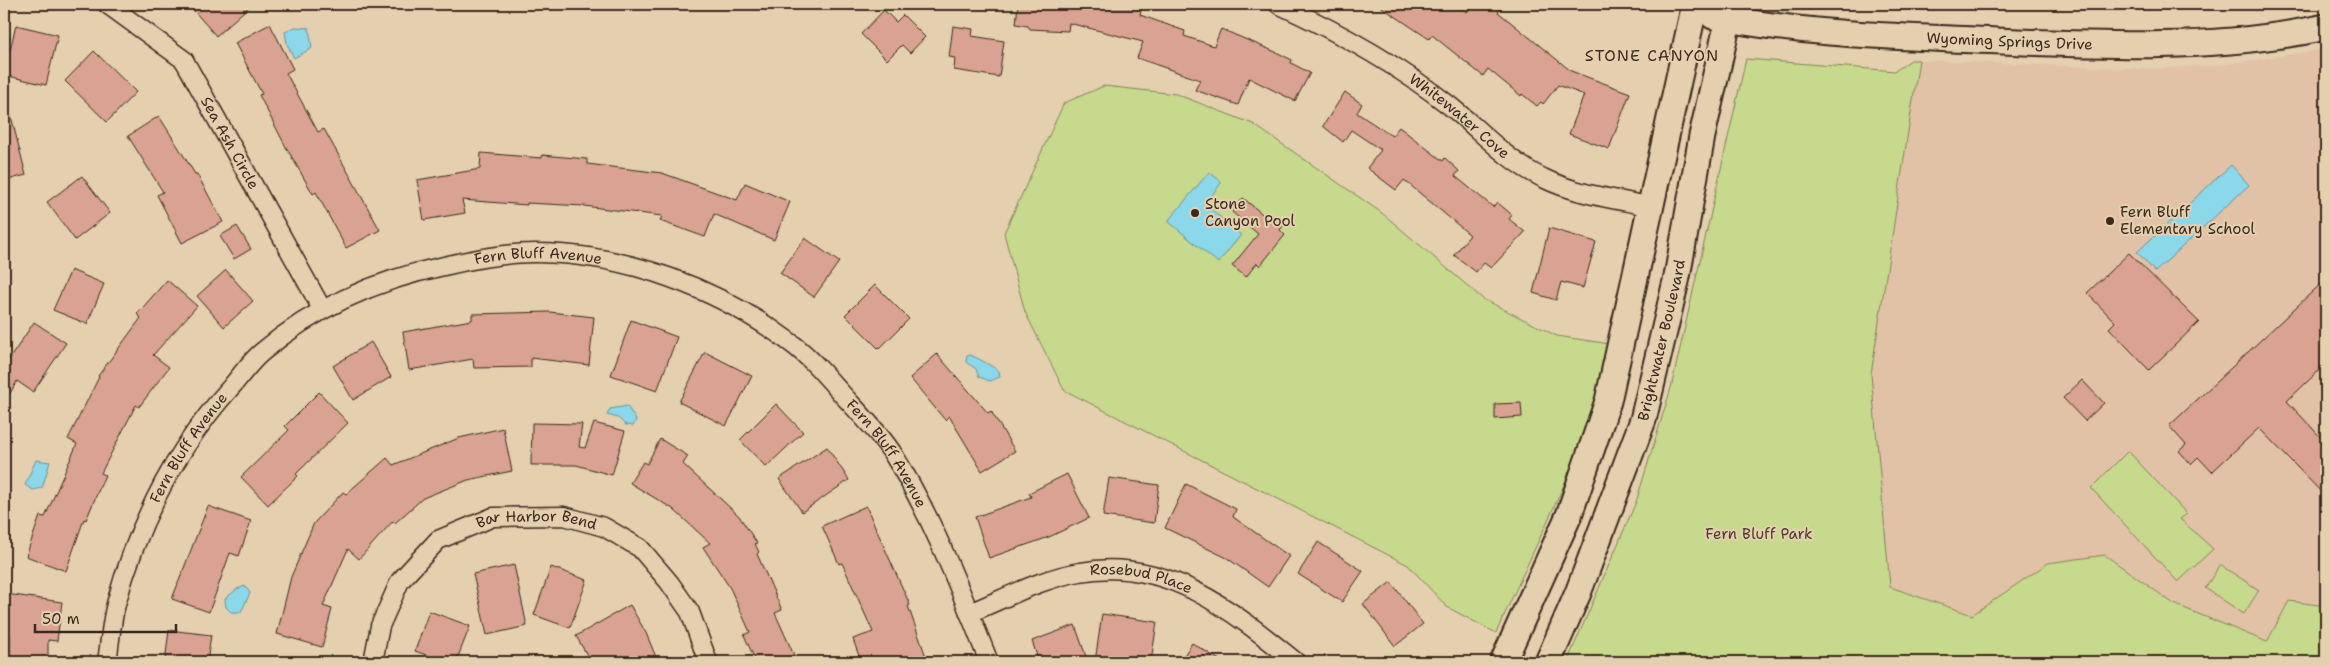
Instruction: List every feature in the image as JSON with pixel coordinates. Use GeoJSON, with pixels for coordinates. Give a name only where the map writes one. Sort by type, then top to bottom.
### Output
{"type":"FeatureCollection","features":[{"type":"Feature","properties":{"kind":"street","name":"Sea Ash Circle"},"geometry":{"type":"LineString","coordinates":[[107,4],[184,60],[322,309]]}},
{"type":"Feature","properties":{"kind":"street","name":"Whitewater Cove"},"geometry":{"type":"LineString","coordinates":[[1278,4],[1368,50],[1396,67],[1450,106],[1518,163],[1542,178],[1568,188],[1649,206]]}},
{"type":"Feature","properties":{"kind":"street"},"geometry":{"type":"LineString","coordinates":[[1503,662],[1569,515],[1608,401],[1649,206],[1694,8]]}},
{"type":"Feature","properties":{"kind":"street","name":"Wyoming Springs Drive"},"geometry":{"type":"LineString","coordinates":[[1694,8],[1730,12],[1831,33],[2094,45],[2214,44],[2326,27]]}},
{"type":"Feature","properties":{"kind":"street","name":"Brightwater Boulevard"},"geometry":{"type":"LineString","coordinates":[[1548,662],[1578,593],[1643,420],[1677,277],[1702,136],[1730,12]]}},
{"type":"Feature","properties":{"kind":"street","name":"Fern Bluff Avenue"},"geometry":{"type":"LineString","coordinates":[[107,662],[115,607],[128,564],[148,514],[176,461],[206,414],[261,353],[322,309],[383,281],[426,269],[486,257],[534,253],[582,256],[616,262],[672,278],[713,296],[761,322],[793,344],[833,384],[886,444],[927,519],[989,662]]}},
{"type":"Feature","properties":{"kind":"street","name":"Bar Harbor Bend"},"geometry":{"type":"LineString","coordinates":[[373,662],[380,626],[400,581],[438,540],[493,517],[564,516],[604,527],[640,548],[669,582],[690,612],[708,662]]}},
{"type":"Feature","properties":{"kind":"street","name":"Rosebud Place"},"geometry":{"type":"LineString","coordinates":[[969,613],[1034,586],[1078,572],[1105,568],[1133,570],[1160,575],[1189,587],[1218,605],[1296,662]]}},
{"type":"Feature","properties":{"kind":"shaded area","name":"Fern Bluff Elementary School"},"geometry":{"type":"Polygon","coordinates":[[[2326,49],[2326,606],[2289,601],[2267,642],[2174,604],[2105,555],[2048,563],[1972,615],[1890,587],[1871,374],[1919,60],[2149,69],[2221,65],[2326,49]]]}},
{"type":"Feature","properties":{"kind":"green space","name":"Fern Bluff Park"},"geometry":{"type":"Polygon","coordinates":[[[1746,59],[1895,71],[1911,60],[1919,60],[1871,374],[1890,587],[1972,615],[2048,563],[2105,555],[2174,604],[2267,642],[2289,601],[2326,606],[2326,662],[1567,662],[1636,502],[1671,388],[1746,59]]]}},
{"type":"Feature","properties":{"kind":"green space"},"geometry":{"type":"Polygon","coordinates":[[[1104,86],[1176,94],[1253,124],[1382,213],[1483,299],[1557,336],[1610,344],[1588,433],[1496,633],[1447,607],[1408,565],[1064,390],[1025,312],[1004,233],[1064,103],[1104,86]]]}},
{"type":"Feature","properties":{"kind":"green space"},"geometry":{"type":"Polygon","coordinates":[[[2128,451],[2187,514],[2180,519],[2213,549],[2178,582],[2091,488],[2128,451]]]}},
{"type":"Feature","properties":{"kind":"green space"},"geometry":{"type":"Polygon","coordinates":[[[2220,565],[2259,590],[2244,614],[2205,588],[2220,565]]]}},
{"type":"Feature","properties":{"kind":"water"},"geometry":{"type":"Polygon","coordinates":[[[295,27],[309,28],[312,48],[294,58],[287,44],[285,32],[295,27]]]}},
{"type":"Feature","properties":{"kind":"water"},"geometry":{"type":"Polygon","coordinates":[[[2231,165],[2249,185],[2155,272],[2137,252],[2231,165]]]}},
{"type":"Feature","properties":{"kind":"water","name":"Stone Canyon Pool"},"geometry":{"type":"Polygon","coordinates":[[[1209,172],[1222,182],[1205,204],[1241,235],[1218,263],[1168,221],[1209,172]]]}},
{"type":"Feature","properties":{"kind":"water"},"geometry":{"type":"Polygon","coordinates":[[[970,355],[999,371],[1000,377],[990,381],[979,377],[976,369],[966,362],[967,356],[970,355]]]}},
{"type":"Feature","properties":{"kind":"water"},"geometry":{"type":"Polygon","coordinates":[[[627,406],[636,420],[633,426],[626,425],[618,418],[607,415],[610,409],[627,406]]]}},
{"type":"Feature","properties":{"kind":"water"},"geometry":{"type":"Polygon","coordinates":[[[36,460],[50,462],[42,488],[33,490],[25,485],[36,460]]]}},
{"type":"Feature","properties":{"kind":"water"},"geometry":{"type":"Polygon","coordinates":[[[245,586],[250,593],[241,612],[231,612],[226,607],[225,599],[237,589],[245,586]]]}},
{"type":"Feature","properties":{"kind":"building"},"geometry":{"type":"Polygon","coordinates":[[[188,4],[252,4],[216,36],[188,4]]]}},
{"type":"Feature","properties":{"kind":"building"},"geometry":{"type":"Polygon","coordinates":[[[1018,4],[1133,4],[1142,6],[1140,15],[1185,31],[1184,36],[1214,46],[1221,29],[1278,53],[1292,60],[1291,63],[1310,73],[1295,101],[1249,78],[1238,105],[1195,90],[1200,80],[1137,58],[1143,42],[1069,23],[1068,31],[1030,29],[1028,26],[1016,24],[1018,4]]]}},
{"type":"Feature","properties":{"kind":"building"},"geometry":{"type":"Polygon","coordinates":[[[1377,4],[1454,4],[1467,12],[1472,4],[1504,4],[1498,12],[1571,71],[1630,93],[1609,149],[1569,134],[1584,95],[1558,85],[1543,104],[1541,102],[1537,106],[1522,94],[1521,96],[1488,69],[1483,76],[1432,35],[1429,39],[1377,4]]]}},
{"type":"Feature","properties":{"kind":"building"},"geometry":{"type":"Polygon","coordinates":[[[884,10],[896,22],[903,15],[925,37],[910,53],[902,45],[887,60],[861,34],[884,10]]]}},
{"type":"Feature","properties":{"kind":"building"},"geometry":{"type":"Polygon","coordinates":[[[270,24],[293,69],[286,73],[318,132],[324,129],[380,230],[346,248],[316,192],[313,194],[286,147],[259,95],[262,94],[235,43],[270,24]]]}},
{"type":"Feature","properties":{"kind":"building"},"geometry":{"type":"Polygon","coordinates":[[[16,25],[58,35],[46,85],[4,75],[16,25]]]}},
{"type":"Feature","properties":{"kind":"building"},"geometry":{"type":"Polygon","coordinates":[[[953,26],[973,29],[972,36],[1004,41],[999,77],[954,70],[955,58],[949,57],[953,26]]]}},
{"type":"Feature","properties":{"kind":"building"},"geometry":{"type":"Polygon","coordinates":[[[94,51],[136,92],[107,122],[65,81],[94,51]]]}},
{"type":"Feature","properties":{"kind":"building"},"geometry":{"type":"Polygon","coordinates":[[[1345,92],[1362,104],[1357,113],[1392,136],[1399,127],[1443,161],[1445,158],[1459,171],[1455,176],[1493,207],[1497,202],[1512,215],[1509,219],[1525,232],[1491,268],[1484,263],[1476,272],[1454,255],[1470,235],[1404,180],[1396,190],[1367,168],[1381,150],[1351,130],[1343,142],[1323,126],[1345,92]]]}},
{"type":"Feature","properties":{"kind":"building"},"geometry":{"type":"Polygon","coordinates":[[[9,108],[26,175],[4,181],[4,109],[9,108]]]}},
{"type":"Feature","properties":{"kind":"building"},"geometry":{"type":"Polygon","coordinates":[[[159,116],[195,174],[197,174],[223,222],[182,243],[157,195],[163,192],[128,136],[159,116]]]}},
{"type":"Feature","properties":{"kind":"building"},"geometry":{"type":"Polygon","coordinates":[[[481,153],[542,158],[542,155],[587,159],[587,164],[662,173],[737,200],[745,183],[790,202],[774,240],[714,214],[705,237],[660,221],[662,216],[584,206],[527,203],[527,205],[462,200],[465,213],[424,220],[417,180],[480,169],[481,153]]]}},
{"type":"Feature","properties":{"kind":"building"},"geometry":{"type":"Polygon","coordinates":[[[82,176],[110,213],[75,240],[47,202],[82,176]]]}},
{"type":"Feature","properties":{"kind":"building"},"geometry":{"type":"Polygon","coordinates":[[[1243,198],[1267,218],[1284,225],[1280,230],[1285,235],[1260,266],[1257,263],[1246,277],[1232,266],[1258,234],[1232,212],[1243,198]]]}},
{"type":"Feature","properties":{"kind":"building"},"geometry":{"type":"Polygon","coordinates":[[[237,226],[251,249],[234,259],[220,236],[237,226]]]}},
{"type":"Feature","properties":{"kind":"building"},"geometry":{"type":"Polygon","coordinates":[[[1549,228],[1596,242],[1583,288],[1561,282],[1556,300],[1533,293],[1549,228]]]}},
{"type":"Feature","properties":{"kind":"building"},"geometry":{"type":"Polygon","coordinates":[[[805,238],[839,262],[814,297],[780,273],[805,238]]]}},
{"type":"Feature","properties":{"kind":"building"},"geometry":{"type":"Polygon","coordinates":[[[2129,253],[2199,322],[2149,370],[2109,328],[2115,322],[2087,293],[2129,253]]]}},
{"type":"Feature","properties":{"kind":"building"},"geometry":{"type":"Polygon","coordinates":[[[71,270],[104,284],[87,324],[53,310],[71,270]]]}},
{"type":"Feature","properties":{"kind":"building"},"geometry":{"type":"Polygon","coordinates":[[[226,270],[253,301],[224,327],[197,296],[226,270]]]}},
{"type":"Feature","properties":{"kind":"building"},"geometry":{"type":"Polygon","coordinates":[[[2326,279],[2326,364],[2287,401],[2326,443],[2326,497],[2259,428],[2212,472],[2198,457],[2191,464],[2179,451],[2186,445],[2169,426],[2326,279]]]}},
{"type":"Feature","properties":{"kind":"building"},"geometry":{"type":"Polygon","coordinates":[[[167,280],[197,306],[153,355],[169,367],[139,407],[136,405],[101,473],[105,475],[86,520],[84,519],[66,571],[26,556],[40,516],[45,517],[77,444],[68,439],[98,376],[141,318],[137,314],[167,280]]]}},
{"type":"Feature","properties":{"kind":"building"},"geometry":{"type":"Polygon","coordinates":[[[875,285],[909,319],[879,349],[845,315],[875,285]]]}},
{"type":"Feature","properties":{"kind":"building"},"geometry":{"type":"Polygon","coordinates":[[[550,312],[594,317],[589,365],[531,358],[531,367],[474,368],[473,359],[409,370],[403,332],[472,320],[472,314],[550,312]]]}},
{"type":"Feature","properties":{"kind":"building"},"geometry":{"type":"Polygon","coordinates":[[[631,320],[677,337],[657,391],[611,375],[631,320]]]}},
{"type":"Feature","properties":{"kind":"building"},"geometry":{"type":"Polygon","coordinates":[[[34,322],[66,343],[33,392],[17,381],[4,404],[4,367],[34,322]]]}},
{"type":"Feature","properties":{"kind":"building"},"geometry":{"type":"Polygon","coordinates":[[[371,342],[391,377],[353,400],[333,366],[371,342]]]}},
{"type":"Feature","properties":{"kind":"building"},"geometry":{"type":"Polygon","coordinates":[[[705,352],[752,376],[726,426],[679,402],[705,352]]]}},
{"type":"Feature","properties":{"kind":"building"},"geometry":{"type":"Polygon","coordinates":[[[937,354],[988,413],[991,411],[1015,451],[982,471],[949,416],[945,420],[910,378],[937,354]]]}},
{"type":"Feature","properties":{"kind":"building"},"geometry":{"type":"Polygon","coordinates":[[[2082,380],[2104,403],[2085,421],[2063,398],[2082,380]]]}},
{"type":"Feature","properties":{"kind":"building"},"geometry":{"type":"Polygon","coordinates":[[[319,392],[348,423],[296,474],[298,476],[268,505],[241,477],[289,430],[285,426],[319,392]]]}},
{"type":"Feature","properties":{"kind":"building"},"geometry":{"type":"Polygon","coordinates":[[[1521,403],[1522,417],[1495,419],[1495,404],[1521,403]]]}},
{"type":"Feature","properties":{"kind":"building"},"geometry":{"type":"Polygon","coordinates":[[[776,404],[803,432],[766,467],[740,440],[776,404]]]}},
{"type":"Feature","properties":{"kind":"building"},"geometry":{"type":"Polygon","coordinates":[[[532,423],[582,424],[579,447],[585,448],[594,423],[625,431],[612,475],[576,465],[531,465],[532,423]]]}},
{"type":"Feature","properties":{"kind":"building"},"geometry":{"type":"Polygon","coordinates":[[[503,428],[512,471],[468,480],[423,498],[395,523],[393,521],[359,559],[348,549],[323,606],[332,609],[322,647],[277,634],[291,577],[314,523],[343,492],[346,494],[387,458],[393,465],[459,438],[503,428]]]}},
{"type":"Feature","properties":{"kind":"building"},"geometry":{"type":"Polygon","coordinates":[[[660,439],[688,456],[683,464],[739,516],[757,543],[755,544],[759,552],[757,554],[782,610],[775,613],[794,655],[778,662],[756,662],[744,635],[750,632],[730,588],[703,547],[710,543],[673,509],[630,483],[643,462],[647,464],[660,439]]]}},
{"type":"Feature","properties":{"kind":"building"},"geometry":{"type":"Polygon","coordinates":[[[827,447],[849,480],[802,512],[779,479],[827,447]]]}},
{"type":"Feature","properties":{"kind":"building"},"geometry":{"type":"Polygon","coordinates":[[[1067,474],[1089,518],[1049,537],[989,558],[975,517],[1031,497],[1029,493],[1067,474]]]}},
{"type":"Feature","properties":{"kind":"building"},"geometry":{"type":"Polygon","coordinates":[[[1109,478],[1159,485],[1154,523],[1103,516],[1109,478]]]}},
{"type":"Feature","properties":{"kind":"building"},"geometry":{"type":"Polygon","coordinates":[[[1186,484],[1236,509],[1233,517],[1289,556],[1268,587],[1227,558],[1165,528],[1186,484]]]}},
{"type":"Feature","properties":{"kind":"building"},"geometry":{"type":"Polygon","coordinates":[[[208,506],[251,521],[239,556],[230,553],[209,612],[172,599],[208,506]]]}},
{"type":"Feature","properties":{"kind":"building"},"geometry":{"type":"Polygon","coordinates":[[[866,506],[910,605],[908,606],[928,662],[861,662],[853,639],[873,632],[842,563],[839,564],[822,526],[866,506]]]}},
{"type":"Feature","properties":{"kind":"building"},"geometry":{"type":"Polygon","coordinates":[[[1318,542],[1363,571],[1342,602],[1298,574],[1318,542]]]}},
{"type":"Feature","properties":{"kind":"building"},"geometry":{"type":"Polygon","coordinates":[[[514,565],[527,626],[487,635],[473,574],[514,565]]]}},
{"type":"Feature","properties":{"kind":"building"},"geometry":{"type":"Polygon","coordinates":[[[551,567],[587,580],[570,628],[534,615],[551,567]]]}},
{"type":"Feature","properties":{"kind":"building"},"geometry":{"type":"Polygon","coordinates":[[[1391,582],[1423,624],[1395,646],[1363,604],[1391,582]]]}},
{"type":"Feature","properties":{"kind":"building"},"geometry":{"type":"Polygon","coordinates":[[[6,594],[62,602],[57,641],[48,640],[48,662],[10,662],[10,635],[4,634],[6,594]]]}},
{"type":"Feature","properties":{"kind":"building"},"geometry":{"type":"Polygon","coordinates":[[[630,605],[646,633],[658,662],[591,662],[576,636],[630,605]]]}},
{"type":"Feature","properties":{"kind":"building"},"geometry":{"type":"Polygon","coordinates":[[[429,611],[470,626],[456,662],[446,662],[415,651],[429,611]]]}},
{"type":"Feature","properties":{"kind":"building"},"geometry":{"type":"Polygon","coordinates":[[[1102,614],[1157,622],[1151,662],[1095,662],[1102,614]]]}},
{"type":"Feature","properties":{"kind":"building"},"geometry":{"type":"Polygon","coordinates":[[[1075,625],[1088,662],[1039,662],[1032,641],[1075,625]]]}},
{"type":"Feature","properties":{"kind":"building"},"geometry":{"type":"Polygon","coordinates":[[[169,630],[211,635],[207,662],[165,662],[169,630]]]}},
{"type":"Feature","properties":{"kind":"building"},"geometry":{"type":"Polygon","coordinates":[[[1192,643],[1223,662],[1180,662],[1192,643]]]}},
{"type":"Feature","properties":{"kind":"place","name":"Stone Canyon Pool"},"geometry":{"type":"Point","coordinates":[1195,213]}},
{"type":"Feature","properties":{"kind":"place","name":"Fern Bluff Elementary School"},"geometry":{"type":"Point","coordinates":[2110,221]}},
{"type":"Feature","properties":{"kind":"district","name":"STONE CANYON"},"geometry":{"type":"Point","coordinates":[1652,55]}}]}
